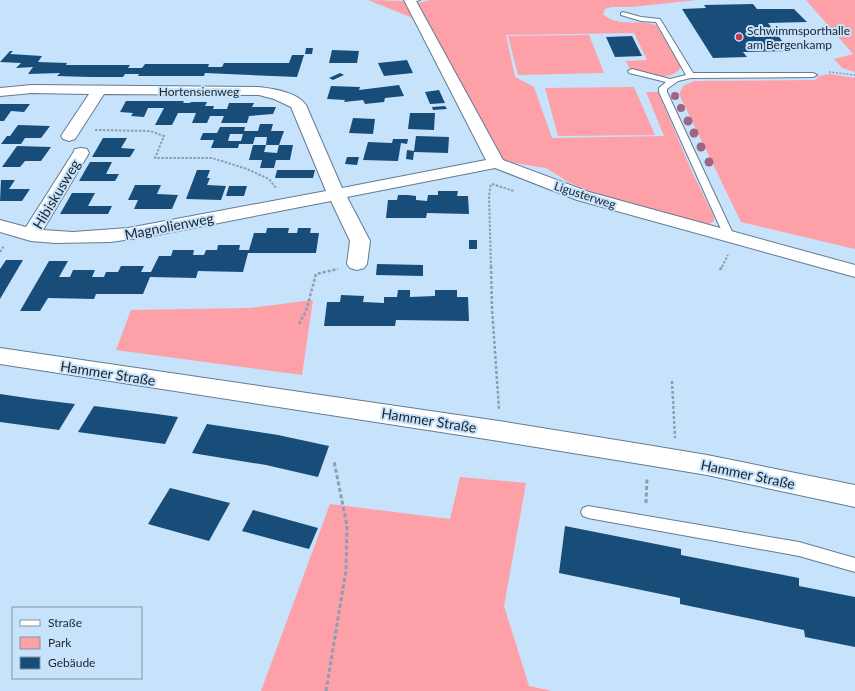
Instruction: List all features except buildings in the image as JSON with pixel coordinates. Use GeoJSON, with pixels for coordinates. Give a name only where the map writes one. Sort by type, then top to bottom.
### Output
{"type":"FeatureCollection","features":[{"type":"Feature","properties":{"kind":"street"},"geometry":{"type":"LineString","coordinates":[[412,0],[490,164]]}},
{"type":"Feature","properties":{"kind":"street","name":"Hortensienweg"},"geometry":{"type":"LineString","coordinates":[[0,92],[32,89],[275,93],[298,104],[336,193]]}},
{"type":"Feature","properties":{"kind":"street","name":"Hibiskusweg"},"geometry":{"type":"LineString","coordinates":[[68,136],[99,90]]}},
{"type":"Feature","properties":{"kind":"street","name":"Hibiskusweg"},"geometry":{"type":"LineString","coordinates":[[31,235],[81,153]]}},
{"type":"Feature","properties":{"kind":"street","name":"Magnolienweg"},"geometry":{"type":"LineString","coordinates":[[0,226],[31,235],[76,239],[109,237],[147,231],[490,164]]}},
{"type":"Feature","properties":{"kind":"street","name":"Ligusterweg"},"geometry":{"type":"LineString","coordinates":[[490,164],[583,196],[730,238],[855,271]]}},
{"type":"Feature","properties":{"kind":"street"},"geometry":{"type":"LineString","coordinates":[[336,193],[360,241],[357,264]]}},
{"type":"Feature","properties":{"kind":"street","name":"Hammer Straße"},"geometry":{"type":"LineString","coordinates":[[0,356],[499,431],[647,455],[855,496]]}},
{"type":"Feature","properties":{"kind":"lane"},"geometry":{"type":"LineString","coordinates":[[623,14],[641,19],[658,20],[691,76]]}},
{"type":"Feature","properties":{"kind":"lane"},"geometry":{"type":"LineString","coordinates":[[632,71],[670,81],[714,73],[717,71]]}},
{"type":"Feature","properties":{"kind":"lane"},"geometry":{"type":"LineString","coordinates":[[691,76],[813,75]]}},
{"type":"Feature","properties":{"kind":"lane"},"geometry":{"type":"LineString","coordinates":[[670,81],[663,88],[663,92],[730,238]]}},
{"type":"Feature","properties":{"kind":"lane"},"geometry":{"type":"LineString","coordinates":[[588,512],[799,549],[855,565]]}},
{"type":"Feature","properties":{"kind":"path"},"geometry":{"type":"LineString","coordinates":[[813,75],[824,72],[855,75]]}},
{"type":"Feature","properties":{"kind":"path"},"geometry":{"type":"LineString","coordinates":[[95,130],[150,132],[164,136],[155,158],[212,158],[247,169],[269,179],[289,203]]}},
{"type":"Feature","properties":{"kind":"path"},"geometry":{"type":"LineString","coordinates":[[490,164],[492,184],[489,196],[492,308],[499,405],[499,431]]}},
{"type":"Feature","properties":{"kind":"path"},"geometry":{"type":"LineString","coordinates":[[299,324],[306,311],[316,274],[357,264]]}},
{"type":"Feature","properties":{"kind":"path"},"geometry":{"type":"LineString","coordinates":[[672,381],[676,460]]}},
{"type":"Feature","properties":{"kind":"path"},"geometry":{"type":"LineString","coordinates":[[646,521],[647,455]]}},
{"type":"Feature","properties":{"kind":"path"},"geometry":{"type":"LineString","coordinates":[[326,691],[346,570],[346,526],[334,461]]}},
{"type":"Feature","properties":{"kind":"green space"},"geometry":{"type":"Polygon","coordinates":[[[368,0],[403,1],[413,18],[368,0]]]}},
{"type":"Feature","properties":{"kind":"green space"},"geometry":{"type":"Polygon","coordinates":[[[430,0],[697,0],[631,7],[611,7],[605,9],[603,14],[615,21],[649,23],[656,25],[681,67],[670,75],[656,76],[629,68],[626,61],[647,60],[634,33],[506,35],[515,77],[534,87],[552,138],[664,136],[646,92],[658,92],[692,172],[714,217],[714,221],[709,224],[704,224],[606,198],[570,183],[546,168],[502,161],[418,3],[430,0]]]}},
{"type":"Feature","properties":{"kind":"green space"},"geometry":{"type":"Polygon","coordinates":[[[806,0],[855,0],[855,72],[842,68],[834,59],[853,54],[806,0]]]}},
{"type":"Feature","properties":{"kind":"green space"},"geometry":{"type":"Polygon","coordinates":[[[589,35],[604,73],[518,75],[508,36],[589,35]]]}},
{"type":"Feature","properties":{"kind":"green space"},"geometry":{"type":"Polygon","coordinates":[[[830,74],[855,78],[855,249],[741,222],[679,94],[683,86],[694,81],[815,80],[819,76],[830,74]]]}},
{"type":"Feature","properties":{"kind":"green space"},"geometry":{"type":"Polygon","coordinates":[[[634,87],[655,135],[558,136],[545,88],[634,87]]]}},
{"type":"Feature","properties":{"kind":"green space"},"geometry":{"type":"Polygon","coordinates":[[[313,300],[302,375],[116,350],[131,310],[249,308],[313,300]]]}},
{"type":"Feature","properties":{"kind":"green space"},"geometry":{"type":"Polygon","coordinates":[[[460,477],[526,483],[504,606],[529,686],[552,691],[261,691],[330,504],[450,519],[460,477]]]}},
{"type":"Feature","properties":{"kind":"place","name":"Schwimmsporthalle am Bergenkamp"},"geometry":{"type":"Point","coordinates":[739,37]}}]}
